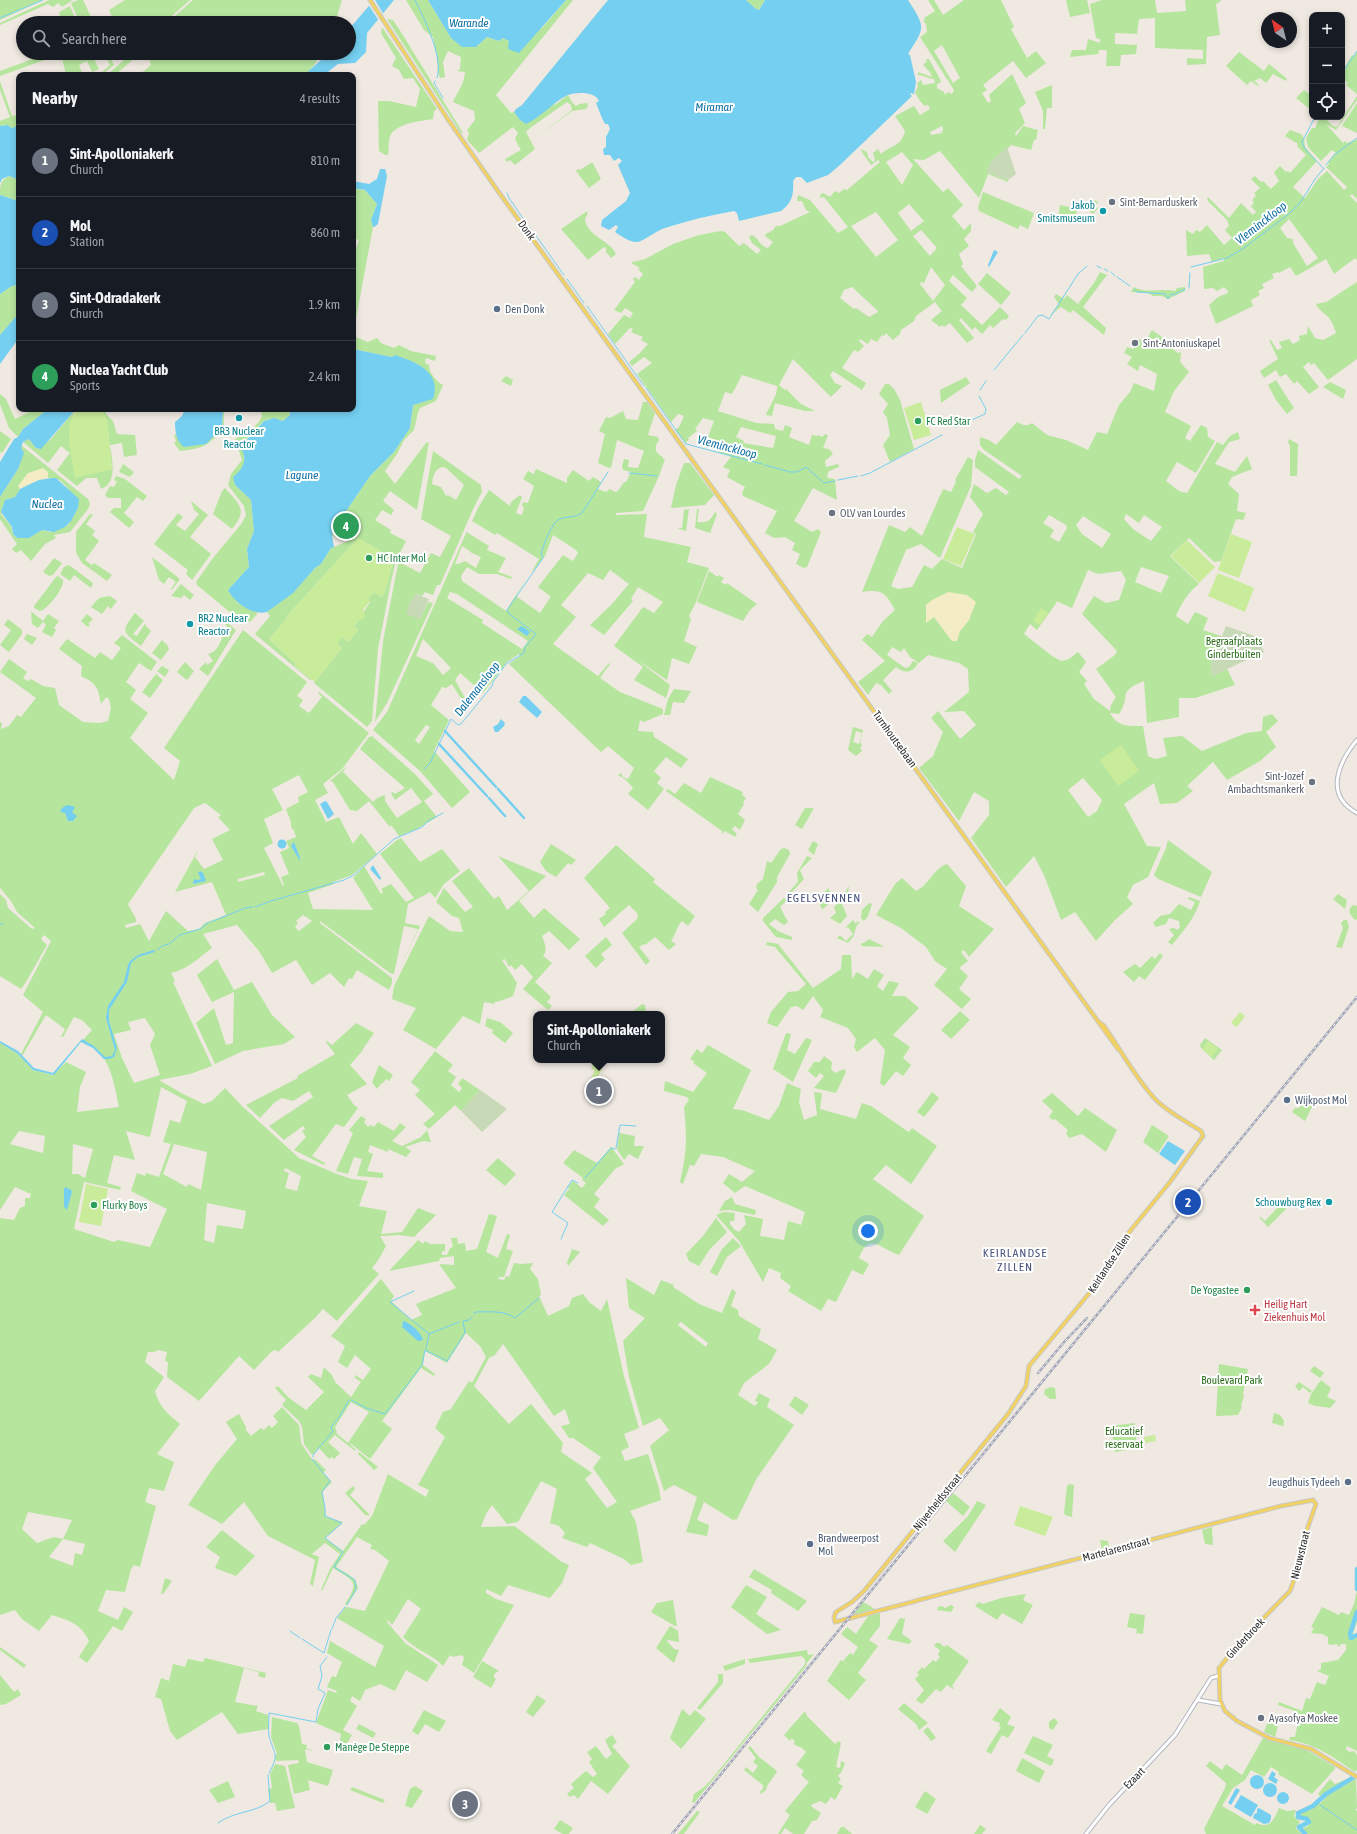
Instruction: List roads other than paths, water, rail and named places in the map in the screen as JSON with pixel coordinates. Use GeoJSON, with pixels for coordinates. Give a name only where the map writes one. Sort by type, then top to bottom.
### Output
{"type":"FeatureCollection","features":[{"type":"Feature","properties":{"kind":"main road","name":"Donk"},"geometry":{"type":"LineString","coordinates":[[370,0],[433,97],[498,190],[690,456]]}},
{"type":"Feature","properties":{"kind":"main road","name":"Turnhoutsebaan"},"geometry":{"type":"LineString","coordinates":[[690,456],[1155,1099],[1174,1115],[1201,1132],[1203,1135]]}},
{"type":"Feature","properties":{"kind":"main road"},"geometry":{"type":"LineString","coordinates":[[1357,740],[1343,759],[1337,781],[1341,798],[1347,806],[1357,813]]}},
{"type":"Feature","properties":{"kind":"main road","name":"Keirlandse Zillen"},"geometry":{"type":"LineString","coordinates":[[1028,1370],[1031,1364],[1101,1279],[1119,1244],[1174,1177],[1203,1135]]}},
{"type":"Feature","properties":{"kind":"main road","name":"Nijverheidsstraat"},"geometry":{"type":"LineString","coordinates":[[835,1622],[834,1617],[836,1612],[852,1602],[864,1591],[1008,1414],[1026,1386],[1028,1370]]}},
{"type":"Feature","properties":{"kind":"main road","name":"Martelarenstraat"},"geometry":{"type":"LineString","coordinates":[[835,1622],[1281,1506],[1311,1500],[1315,1501]]}},
{"type":"Feature","properties":{"kind":"main road","name":"Nieuwstraat"},"geometry":{"type":"LineString","coordinates":[[1278,1604],[1290,1592],[1293,1586],[1302,1544],[1316,1504],[1315,1501]]}},
{"type":"Feature","properties":{"kind":"main road","name":"Ginderbroek"},"geometry":{"type":"LineString","coordinates":[[1183,1724],[1211,1678],[1218,1676],[1219,1668],[1222,1663],[1245,1637],[1278,1604]]}},
{"type":"Feature","properties":{"kind":"main road"},"geometry":{"type":"LineString","coordinates":[[1218,1676],[1221,1704],[1229,1716],[1269,1738],[1311,1749],[1357,1777]]}},
{"type":"Feature","properties":{"kind":"main road"},"geometry":{"type":"LineString","coordinates":[[1198,1700],[1221,1704]]}},
{"type":"Feature","properties":{"kind":"main road","name":"Ezaart"},"geometry":{"type":"LineString","coordinates":[[1086,1834],[1109,1805],[1175,1735],[1183,1724]]}},
{"type":"Feature","properties":{"kind":"water"},"geometry":{"type":"Polygon","coordinates":[[[374,0],[394,0],[367,33],[366,52],[355,63],[338,64],[328,72],[307,72],[321,60],[356,60],[356,21],[374,0]]]}},
{"type":"Feature","properties":{"kind":"water","name":"Warande"},"geometry":{"type":"Polygon","coordinates":[[[428,0],[566,0],[519,53],[508,49],[509,41],[503,38],[499,41],[487,37],[476,47],[462,47],[451,38],[428,0]]]}},
{"type":"Feature","properties":{"kind":"water","name":"Miramar"},"geometry":{"type":"Polygon","coordinates":[[[608,0],[746,0],[759,10],[765,0],[908,0],[921,23],[920,33],[908,54],[910,55],[916,82],[914,94],[911,93],[910,94],[912,96],[828,175],[807,183],[801,177],[796,177],[793,181],[792,198],[788,205],[781,211],[739,221],[737,213],[734,211],[716,214],[662,229],[638,242],[632,241],[615,232],[618,227],[616,225],[609,230],[601,226],[602,220],[626,201],[630,193],[618,165],[622,161],[619,158],[614,161],[610,155],[604,155],[603,149],[606,147],[606,137],[610,129],[608,124],[605,124],[601,116],[596,103],[599,101],[597,98],[594,95],[585,93],[568,95],[526,124],[520,120],[514,112],[522,105],[608,0]]]}},
{"type":"Feature","properties":{"kind":"water"},"geometry":{"type":"Polygon","coordinates":[[[8,125],[11,128],[16,127],[16,179],[9,176],[2,179],[0,183],[0,126],[8,125]]]}},
{"type":"Feature","properties":{"kind":"water"},"geometry":{"type":"Polygon","coordinates":[[[380,169],[385,169],[387,176],[378,224],[373,227],[371,220],[377,204],[365,190],[356,188],[356,182],[369,184],[377,179],[380,169]]]}},
{"type":"Feature","properties":{"kind":"water"},"geometry":{"type":"Polygon","coordinates":[[[0,195],[16,199],[16,285],[0,294],[0,195]]]}},
{"type":"Feature","properties":{"kind":"water"},"geometry":{"type":"Polygon","coordinates":[[[994,250],[998,252],[989,267],[988,265],[994,250]]]}},
{"type":"Feature","properties":{"kind":"water"},"geometry":{"type":"Polygon","coordinates":[[[16,316],[16,342],[0,364],[0,335],[16,316]]]}},
{"type":"Feature","properties":{"kind":"water","name":"Lagune"},"geometry":{"type":"Polygon","coordinates":[[[356,350],[392,357],[395,355],[411,361],[425,370],[434,382],[435,390],[433,399],[413,405],[410,428],[394,452],[370,476],[338,523],[332,535],[334,547],[331,548],[321,564],[315,568],[293,593],[267,612],[261,613],[244,607],[231,595],[228,590],[249,567],[247,549],[254,531],[251,500],[235,485],[233,477],[243,464],[244,456],[241,448],[242,445],[264,421],[274,418],[283,421],[290,415],[290,412],[356,412],[356,350]]]}},
{"type":"Feature","properties":{"kind":"water"},"geometry":{"type":"Polygon","coordinates":[[[44,412],[73,412],[41,449],[36,448],[29,439],[23,442],[21,448],[24,453],[18,469],[0,497],[0,462],[14,439],[18,437],[23,429],[44,412]]]}},
{"type":"Feature","properties":{"kind":"water"},"geometry":{"type":"Polygon","coordinates":[[[184,412],[223,412],[222,428],[206,444],[184,447],[178,439],[175,422],[182,416],[184,412]]]}},
{"type":"Feature","properties":{"kind":"water","name":"Nuclea"},"geometry":{"type":"Polygon","coordinates":[[[56,478],[79,499],[78,508],[71,521],[65,527],[54,532],[42,530],[29,538],[17,538],[13,534],[12,527],[1,512],[5,500],[15,497],[20,489],[26,486],[39,480],[56,478]]]}},
{"type":"Feature","properties":{"kind":"water"},"geometry":{"type":"Polygon","coordinates":[[[522,626],[530,632],[527,636],[517,629],[522,626]]]}},
{"type":"Feature","properties":{"kind":"water"},"geometry":{"type":"Polygon","coordinates":[[[523,696],[526,696],[542,712],[537,718],[519,702],[523,696]]]}},
{"type":"Feature","properties":{"kind":"water"},"geometry":{"type":"Polygon","coordinates":[[[501,719],[505,723],[504,726],[498,732],[495,732],[493,727],[498,724],[501,719]]]}},
{"type":"Feature","properties":{"kind":"water"},"geometry":{"type":"Polygon","coordinates":[[[325,801],[334,814],[328,819],[320,804],[325,801]]]}},
{"type":"Feature","properties":{"kind":"water"},"geometry":{"type":"Polygon","coordinates":[[[67,805],[75,808],[72,812],[77,816],[73,821],[68,821],[65,813],[60,812],[62,808],[67,805]]]}},
{"type":"Feature","properties":{"kind":"water"},"geometry":{"type":"Polygon","coordinates":[[[280,840],[284,840],[286,844],[284,848],[280,848],[278,846],[278,842],[280,840]]]}},
{"type":"Feature","properties":{"kind":"water"},"geometry":{"type":"Polygon","coordinates":[[[294,842],[300,858],[300,861],[291,846],[294,842]]]}},
{"type":"Feature","properties":{"kind":"water"},"geometry":{"type":"Polygon","coordinates":[[[373,865],[381,878],[380,880],[370,869],[373,865]]]}},
{"type":"Feature","properties":{"kind":"water"},"geometry":{"type":"Polygon","coordinates":[[[200,871],[203,873],[206,881],[193,884],[194,879],[201,879],[198,873],[200,871]]]}},
{"type":"Feature","properties":{"kind":"water"},"geometry":{"type":"Polygon","coordinates":[[[154,950],[155,952],[138,957],[131,963],[127,982],[109,1010],[109,1021],[117,1048],[114,1057],[104,1059],[93,1048],[81,1042],[54,1075],[33,1070],[17,1053],[0,1043],[0,1041],[18,1051],[34,1068],[53,1073],[82,1039],[94,1046],[105,1057],[112,1056],[115,1050],[106,1018],[108,1006],[124,982],[130,961],[138,955],[154,950]]]}},
{"type":"Feature","properties":{"kind":"water"},"geometry":{"type":"Polygon","coordinates":[[[1168,1141],[1185,1151],[1175,1165],[1159,1154],[1168,1141]]]}},
{"type":"Feature","properties":{"kind":"water"},"geometry":{"type":"Polygon","coordinates":[[[68,1187],[67,1189],[70,1188],[72,1192],[67,1210],[64,1207],[64,1188],[68,1187]]]}},
{"type":"Feature","properties":{"kind":"water"},"geometry":{"type":"Polygon","coordinates":[[[403,1321],[409,1323],[415,1328],[423,1340],[418,1341],[402,1327],[403,1321]]]}},
{"type":"Feature","properties":{"kind":"water"},"geometry":{"type":"Polygon","coordinates":[[[1272,1771],[1276,1774],[1274,1777],[1278,1780],[1276,1784],[1268,1779],[1272,1771]]]}},
{"type":"Feature","properties":{"kind":"water"},"geometry":{"type":"Polygon","coordinates":[[[1257,1775],[1262,1777],[1264,1782],[1262,1787],[1257,1789],[1252,1787],[1250,1782],[1252,1777],[1257,1775]]]}},
{"type":"Feature","properties":{"kind":"water"},"geometry":{"type":"Polygon","coordinates":[[[1270,1783],[1275,1785],[1277,1790],[1275,1795],[1270,1797],[1265,1795],[1263,1790],[1265,1785],[1270,1783]]]}},
{"type":"Feature","properties":{"kind":"water"},"geometry":{"type":"Polygon","coordinates":[[[1236,1788],[1240,1790],[1231,1805],[1228,1803],[1236,1788]]]}},
{"type":"Feature","properties":{"kind":"water"},"geometry":{"type":"Polygon","coordinates":[[[1285,1792],[1288,1793],[1288,1803],[1281,1804],[1278,1803],[1277,1796],[1278,1793],[1285,1792]]]}},
{"type":"Feature","properties":{"kind":"water"},"geometry":{"type":"Polygon","coordinates":[[[1241,1795],[1258,1805],[1251,1817],[1234,1807],[1241,1795]]]}},
{"type":"Feature","properties":{"kind":"water"},"geometry":{"type":"Polygon","coordinates":[[[1259,1808],[1271,1815],[1269,1823],[1264,1824],[1253,1818],[1254,1814],[1257,1813],[1257,1809],[1259,1808]]]}},
{"type":"Feature","properties":{"kind":"waterway"},"geometry":{"type":"LineString","coordinates":[[0,18],[43,0]]}},
{"type":"Feature","properties":{"kind":"waterway","name":"Vleminckloop"},"geometry":{"type":"LineString","coordinates":[[415,0],[432,38],[438,60],[437,78]]}},
{"type":"Feature","properties":{"kind":"waterway","name":"Vleminckloop"},"geometry":{"type":"LineString","coordinates":[[1345,69],[1357,51]]}},
{"type":"Feature","properties":{"kind":"waterway","name":"Vleminckloop"},"geometry":{"type":"LineString","coordinates":[[435,81],[434,83],[443,98]]}},
{"type":"Feature","properties":{"kind":"waterway","name":"Vleminckloop"},"geometry":{"type":"LineString","coordinates":[[1313,120],[1302,142],[1305,149],[1324,169]]}},
{"type":"Feature","properties":{"kind":"waterway"},"geometry":{"type":"LineString","coordinates":[[1326,165],[1334,155],[1357,138]]}},
{"type":"Feature","properties":{"kind":"waterway","name":"Vleminckloop"},"geometry":{"type":"LineString","coordinates":[[1191,267],[1227,258],[1244,248],[1290,213],[1300,203],[1315,179],[1324,168]]}},
{"type":"Feature","properties":{"kind":"waterway","name":"Vleminckloop"},"geometry":{"type":"LineString","coordinates":[[507,193],[531,230]]}},
{"type":"Feature","properties":{"kind":"waterway","name":"Vleminckloop"},"geometry":{"type":"LineString","coordinates":[[534,233],[564,275]]}},
{"type":"Feature","properties":{"kind":"waterway","name":"Vleminckloop"},"geometry":{"type":"LineString","coordinates":[[1025,333],[1038,316],[1042,315],[1049,319],[1078,274],[1087,266]]}},
{"type":"Feature","properties":{"kind":"waterway","name":"Vleminckloop"},"geometry":{"type":"LineString","coordinates":[[1097,266],[1101,268]]}},
{"type":"Feature","properties":{"kind":"waterway","name":"Vleminckloop"},"geometry":{"type":"LineString","coordinates":[[1104,269],[1108,271]]}},
{"type":"Feature","properties":{"kind":"waterway","name":"Vleminckloop"},"geometry":{"type":"LineString","coordinates":[[1111,272],[1115,276]]}},
{"type":"Feature","properties":{"kind":"waterway","name":"Vleminckloop"},"geometry":{"type":"LineString","coordinates":[[1189,288],[1190,273]]}},
{"type":"Feature","properties":{"kind":"waterway","name":"Vleminckloop"},"geometry":{"type":"LineString","coordinates":[[1117,277],[1130,286]]}},
{"type":"Feature","properties":{"kind":"waterway","name":"Vleminckloop"},"geometry":{"type":"LineString","coordinates":[[567,279],[584,303]]}},
{"type":"Feature","properties":{"kind":"waterway","name":"Vleminckloop"},"geometry":{"type":"LineString","coordinates":[[1134,289],[1137,292],[1165,294],[1168,299],[1171,294],[1173,295],[1185,289]]}},
{"type":"Feature","properties":{"kind":"waterway","name":"Vleminckloop"},"geometry":{"type":"LineString","coordinates":[[587,306],[644,386]]}},
{"type":"Feature","properties":{"kind":"waterway","name":"Vleminckloop"},"geometry":{"type":"LineString","coordinates":[[994,370],[1023,335]]}},
{"type":"Feature","properties":{"kind":"waterway","name":"Vleminckloop"},"geometry":{"type":"LineString","coordinates":[[980,390],[986,381]]}},
{"type":"Feature","properties":{"kind":"waterway","name":"Vleminckloop"},"geometry":{"type":"LineString","coordinates":[[646,388],[686,444],[762,464]]}},
{"type":"Feature","properties":{"kind":"waterway","name":"Vleminckloop"},"geometry":{"type":"LineString","coordinates":[[956,427],[985,414],[986,409],[979,396]]}},
{"type":"Feature","properties":{"kind":"waterway","name":"Vleminckloop"},"geometry":{"type":"LineString","coordinates":[[861,476],[870,473],[942,435]]}},
{"type":"Feature","properties":{"kind":"waterway","name":"Vleminckloop"},"geometry":{"type":"LineString","coordinates":[[765,465],[790,472],[797,472],[806,467],[824,483],[835,481]]}},
{"type":"Feature","properties":{"kind":"waterway","name":"Dalemansloop"},"geometry":{"type":"LineString","coordinates":[[424,769],[430,763],[451,719],[458,725],[461,724],[492,686],[493,682],[506,664],[524,653],[525,647],[536,634],[508,613],[507,610],[543,558],[541,553],[554,524],[560,519],[577,516],[582,513],[608,472]]}},
{"type":"Feature","properties":{"kind":"waterway","name":"Dalemansloop"},"geometry":{"type":"LineString","coordinates":[[629,473],[657,476]]}},
{"type":"Feature","properties":{"kind":"waterway","name":"Vleminckloop"},"geometry":{"type":"LineString","coordinates":[[838,480],[858,476]]}},
{"type":"Feature","properties":{"kind":"waterway"},"geometry":{"type":"LineString","coordinates":[[445,731],[496,787]]}},
{"type":"Feature","properties":{"kind":"waterway"},"geometry":{"type":"LineString","coordinates":[[439,744],[487,796]]}},
{"type":"Feature","properties":{"kind":"waterway"},"geometry":{"type":"LineString","coordinates":[[498,789],[524,818]]}},
{"type":"Feature","properties":{"kind":"waterway"},"geometry":{"type":"LineString","coordinates":[[489,798],[505,816]]}},
{"type":"Feature","properties":{"kind":"waterway","name":"Dalemansloop"},"geometry":{"type":"LineString","coordinates":[[255,907],[344,880],[354,875],[394,839],[422,827],[428,821],[443,813]]}},
{"type":"Feature","properties":{"kind":"waterway","name":"Dalemansloop"},"geometry":{"type":"LineString","coordinates":[[211,922],[245,908],[252,907]]}},
{"type":"Feature","properties":{"kind":"waterway","name":"Dalemansloop"},"geometry":{"type":"LineString","coordinates":[[157,950],[162,946],[169,944],[180,935],[200,929],[209,922]]}},
{"type":"Feature","properties":{"kind":"waterway"},"geometry":{"type":"LineString","coordinates":[[616,1148],[620,1125],[636,1126]]}},
{"type":"Feature","properties":{"kind":"waterway"},"geometry":{"type":"LineString","coordinates":[[585,1178],[611,1148],[615,1149]]}},
{"type":"Feature","properties":{"kind":"waterway"},"geometry":{"type":"LineString","coordinates":[[561,1239],[568,1223],[552,1212],[572,1180],[578,1183]]}},
{"type":"Feature","properties":{"kind":"waterway"},"geometry":{"type":"LineString","coordinates":[[414,1291],[390,1302],[429,1334]]}},
{"type":"Feature","properties":{"kind":"waterway"},"geometry":{"type":"LineString","coordinates":[[474,1314],[475,1312],[496,1312],[511,1315],[515,1318],[539,1298]]}},
{"type":"Feature","properties":{"kind":"waterway"},"geometry":{"type":"LineString","coordinates":[[351,1400],[366,1408],[385,1414],[422,1365],[425,1350],[447,1361],[465,1333],[463,1321],[469,1320],[472,1317]]}},
{"type":"Feature","properties":{"kind":"waterway"},"geometry":{"type":"LineString","coordinates":[[426,1349],[429,1334],[459,1322]]}},
{"type":"Feature","properties":{"kind":"waterway"},"geometry":{"type":"LineString","coordinates":[[313,1457],[313,1455],[333,1431],[331,1427],[340,1416],[349,1400]]}},
{"type":"Feature","properties":{"kind":"waterway"},"geometry":{"type":"LineString","coordinates":[[312,1459],[330,1481],[322,1492],[325,1516],[342,1523],[325,1538],[343,1552],[334,1567],[355,1580],[356,1589],[347,1605]]}},
{"type":"Feature","properties":{"kind":"waterway"},"geometry":{"type":"LineString","coordinates":[[1357,1569],[1357,1589]]}},
{"type":"Feature","properties":{"kind":"waterway"},"geometry":{"type":"LineString","coordinates":[[332,1629],[336,1618],[345,1607]]}},
{"type":"Feature","properties":{"kind":"waterway"},"geometry":{"type":"LineString","coordinates":[[1357,1612],[1350,1634],[1351,1638],[1357,1635]]}},
{"type":"Feature","properties":{"kind":"waterway"},"geometry":{"type":"LineString","coordinates":[[302,1639],[324,1653],[331,1630]]}},
{"type":"Feature","properties":{"kind":"waterway"},"geometry":{"type":"LineString","coordinates":[[290,1631],[300,1638]]}},
{"type":"Feature","properties":{"kind":"waterway"},"geometry":{"type":"LineString","coordinates":[[269,1773],[275,1758],[269,1736],[269,1713],[316,1722],[318,1709],[325,1693],[318,1689],[322,1676],[320,1666],[327,1657]]}},
{"type":"Feature","properties":{"kind":"waterway"},"geometry":{"type":"LineString","coordinates":[[218,1823],[231,1816],[258,1808],[270,1801],[268,1775]]}},
{"type":"Feature","properties":{"kind":"waterway"},"geometry":{"type":"LineString","coordinates":[[1305,1834],[1299,1827],[1309,1822],[1307,1819],[1298,1817],[1298,1813],[1313,1806],[1326,1794],[1354,1777]]}},
{"type":"Feature","properties":{"kind":"waterway"},"geometry":{"type":"LineString","coordinates":[[1320,1805],[1357,1830]]}},
{"type":"Feature","properties":{"kind":"railway"},"geometry":{"type":"LineString","coordinates":[[672,1834],[1357,997]]}},
{"type":"Feature","properties":{"kind":"railway"},"geometry":{"type":"LineString","coordinates":[[1038,1373],[1087,1318]]}},
{"type":"Feature","properties":{"kind":"place","name":"Sint-Bernarduskerk"},"geometry":{"type":"Point","coordinates":[1112,202]}},
{"type":"Feature","properties":{"kind":"place","name":"Jakob Smitsmuseum"},"geometry":{"type":"Point","coordinates":[1103,211]}},
{"type":"Feature","properties":{"kind":"place","name":"Den Donk"},"geometry":{"type":"Point","coordinates":[497,309]}},
{"type":"Feature","properties":{"kind":"place","name":"Sint-Antoniuskapel"},"geometry":{"type":"Point","coordinates":[1135,343]}},
{"type":"Feature","properties":{"kind":"place","name":"BR3 Nuclear Reactor"},"geometry":{"type":"Point","coordinates":[239,418]}},
{"type":"Feature","properties":{"kind":"place","name":"FC Red Star"},"geometry":{"type":"Point","coordinates":[918,421]}},
{"type":"Feature","properties":{"kind":"place","name":"OLV van Lourdes"},"geometry":{"type":"Point","coordinates":[832,513]}},
{"type":"Feature","properties":{"kind":"place","name":"Nuclea Yacht Club"},"geometry":{"type":"Point","coordinates":[346,526]}},
{"type":"Feature","properties":{"kind":"place","name":"HC Inter Mol"},"geometry":{"type":"Point","coordinates":[369,558]}},
{"type":"Feature","properties":{"kind":"place","name":"BR2 Nuclear Reactor"},"geometry":{"type":"Point","coordinates":[190,624]}},
{"type":"Feature","properties":{"kind":"place","name":"Sint-Jozef Ambachtsmankerk"},"geometry":{"type":"Point","coordinates":[1312,782]}},
{"type":"Feature","properties":{"kind":"place","name":"Sint-Apolloniakerk"},"geometry":{"type":"Point","coordinates":[599,1091]}},
{"type":"Feature","properties":{"kind":"place","name":"Wijkpost Mol"},"geometry":{"type":"Point","coordinates":[1287,1100]}},
{"type":"Feature","properties":{"kind":"place","name":"Mol"},"geometry":{"type":"Point","coordinates":[1188,1202]}},
{"type":"Feature","properties":{"kind":"place","name":"Schouwburg Rex"},"geometry":{"type":"Point","coordinates":[1329,1202]}},
{"type":"Feature","properties":{"kind":"place","name":"Flurky Boys"},"geometry":{"type":"Point","coordinates":[94,1205]}},
{"type":"Feature","properties":{"kind":"place","name":"De Yogastee"},"geometry":{"type":"Point","coordinates":[1247,1290]}},
{"type":"Feature","properties":{"kind":"place","name":"Heilig Hart Ziekenhuis Mol"},"geometry":{"type":"Point","coordinates":[1255,1310]}},
{"type":"Feature","properties":{"kind":"place","name":"Jeugdhuis Tydeeh"},"geometry":{"type":"Point","coordinates":[1348,1482]}},
{"type":"Feature","properties":{"kind":"place","name":"Brandweerpost Mol"},"geometry":{"type":"Point","coordinates":[810,1544]}},
{"type":"Feature","properties":{"kind":"place","name":"Ayasofya Moskee"},"geometry":{"type":"Point","coordinates":[1261,1718]}},
{"type":"Feature","properties":{"kind":"place","name":"Manège De Steppe"},"geometry":{"type":"Point","coordinates":[327,1747]}},
{"type":"Feature","properties":{"kind":"place","name":"Sint-Odradakerk"},"geometry":{"type":"Point","coordinates":[465,1804]}},
{"type":"Feature","properties":{"kind":"district","name":"EGELSVENNEN"},"geometry":{"type":"Point","coordinates":[824,898]}},
{"type":"Feature","properties":{"kind":"district","name":"KEIRLANDSE ZILLEN"},"geometry":{"type":"Point","coordinates":[1015,1260]}},
{"type":"Feature","properties":{"kind":"park label","name":"Begraafplaats Ginderbuiten"},"geometry":{"type":"Point","coordinates":[1234,647]}},
{"type":"Feature","properties":{"kind":"park label","name":"Boulevard Park"},"geometry":{"type":"Point","coordinates":[1232,1380]}},
{"type":"Feature","properties":{"kind":"park label","name":"Educatief reservaat"},"geometry":{"type":"Point","coordinates":[1124,1437]}}]}
